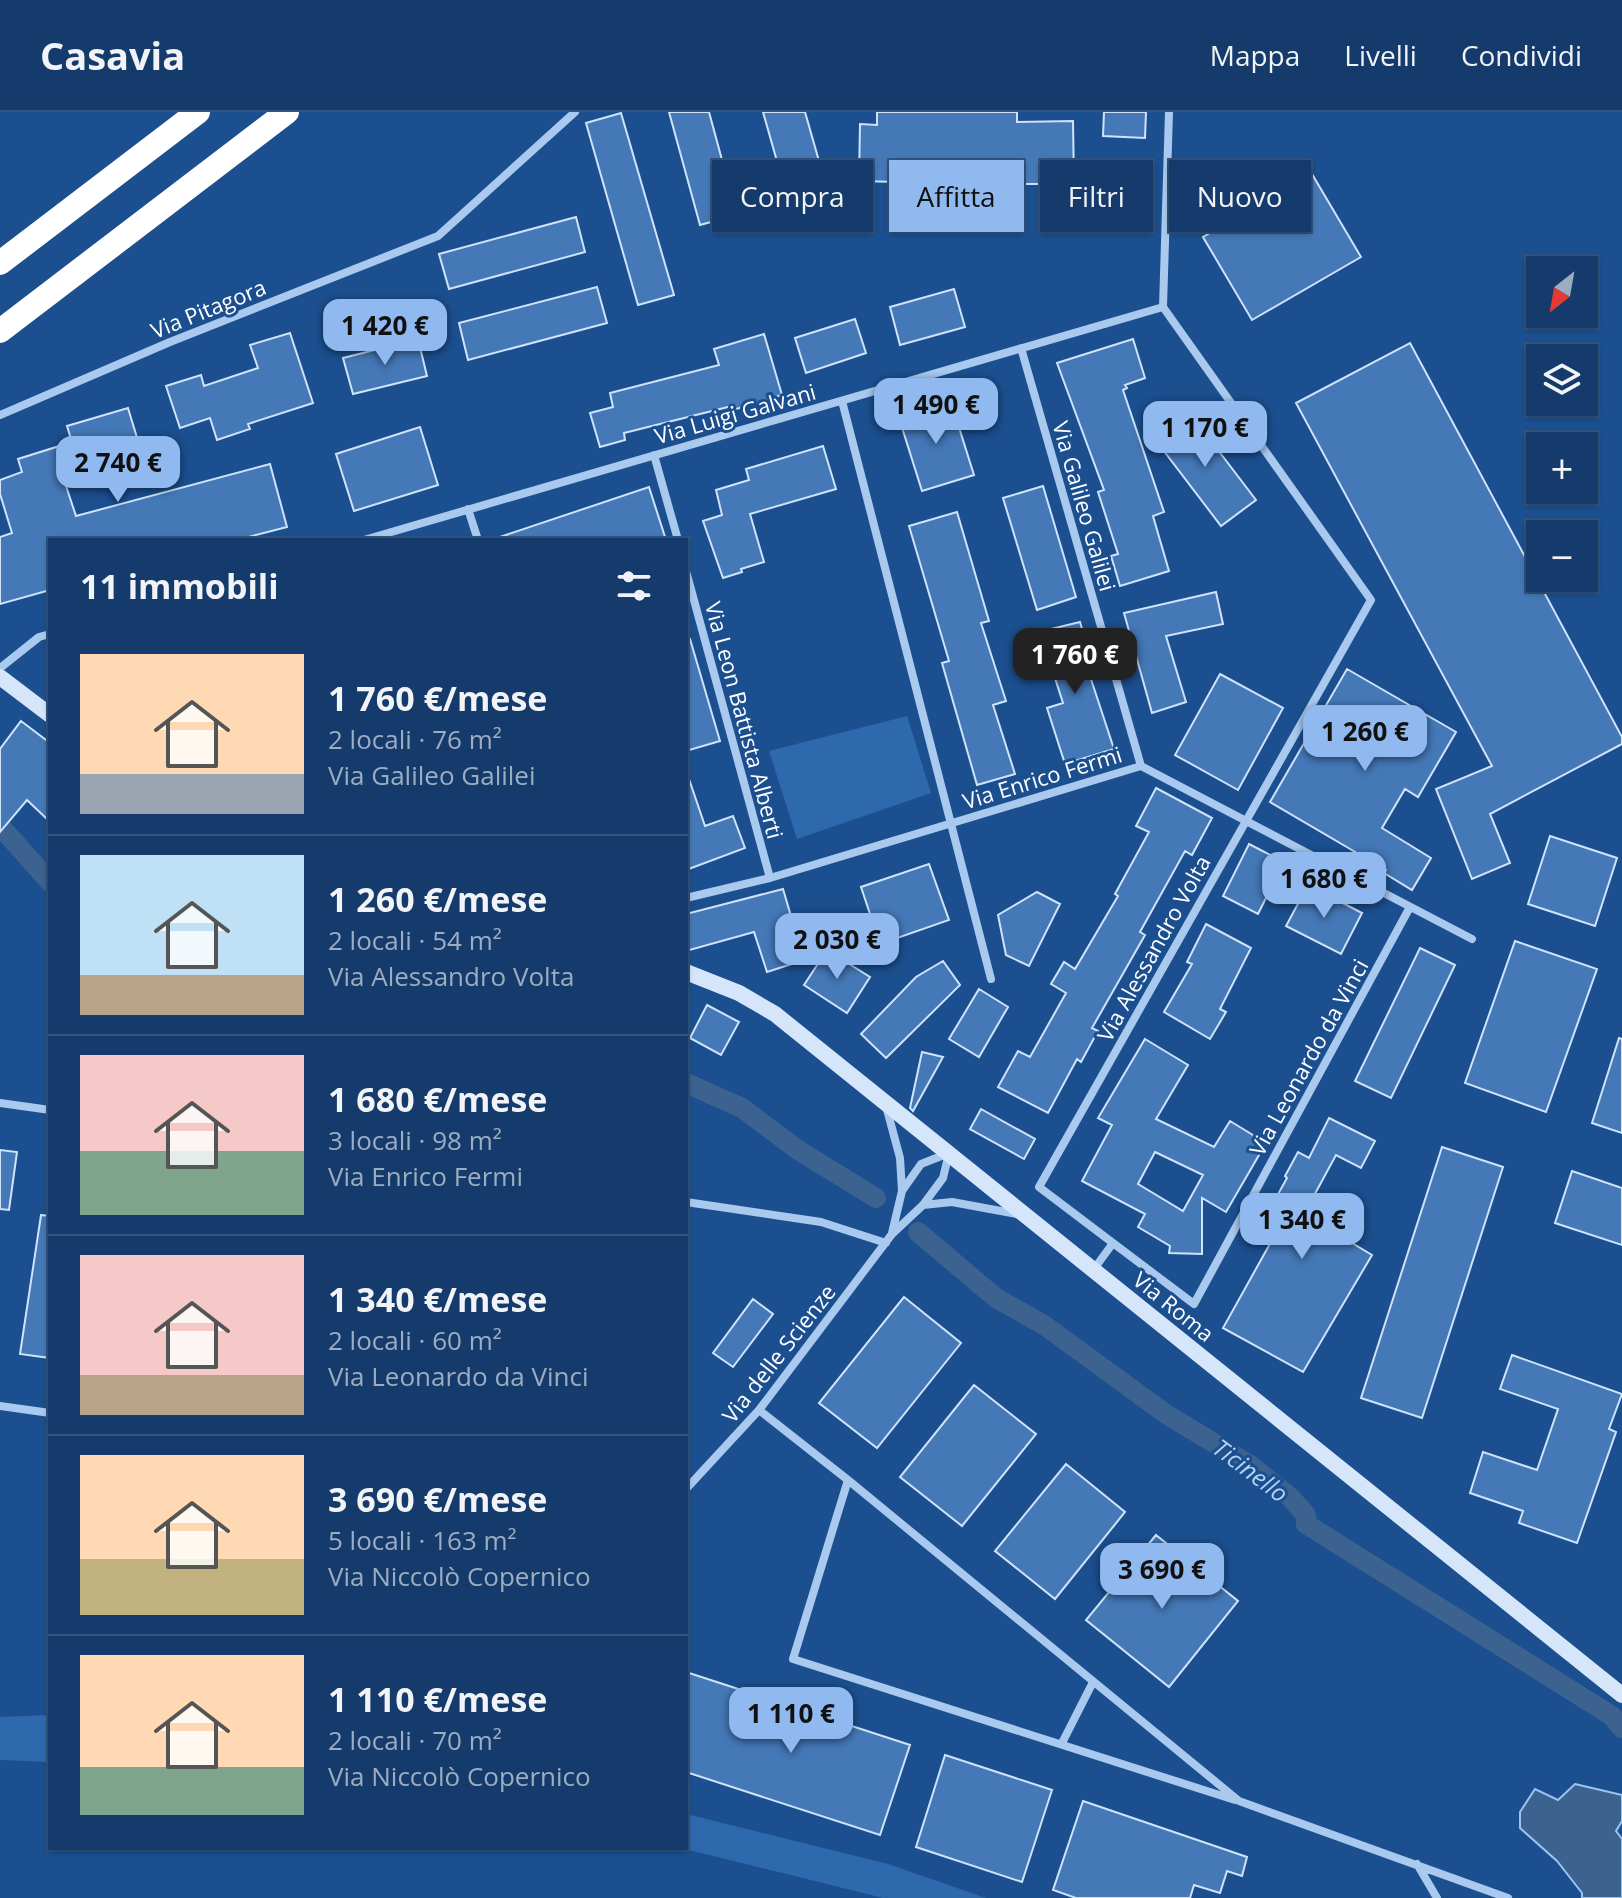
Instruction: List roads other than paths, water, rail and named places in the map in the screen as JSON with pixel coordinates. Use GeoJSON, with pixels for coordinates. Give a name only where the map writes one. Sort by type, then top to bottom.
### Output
{"type":"FeatureCollection","features":[{"type":"Feature","properties":{"kind":"highway"},"geometry":{"type":"LineString","coordinates":[[0,263],[198,112]]}},
{"type":"Feature","properties":{"kind":"highway"},"geometry":{"type":"LineString","coordinates":[[0,331],[287,112]]}},
{"type":"Feature","properties":{"kind":"street","name":"Via Pitagora"},"geometry":{"type":"LineString","coordinates":[[0,415],[170,342],[438,236],[575,112]]}},
{"type":"Feature","properties":{"kind":"street"},"geometry":{"type":"LineString","coordinates":[[1163,307],[1169,112]]}},
{"type":"Feature","properties":{"kind":"street","name":"Via Luigi Galvani"},"geometry":{"type":"LineString","coordinates":[[371,538],[1163,307]]}},
{"type":"Feature","properties":{"kind":"street","name":"Via Alessandro Volta"},"geometry":{"type":"LineString","coordinates":[[1113,1243],[1039,1187],[1371,600],[1163,307]]}},
{"type":"Feature","properties":{"kind":"street","name":"Via Galileo Galilei"},"geometry":{"type":"LineString","coordinates":[[1021,348],[1141,766]]}},
{"type":"Feature","properties":{"kind":"street"},"geometry":{"type":"LineString","coordinates":[[842,401],[991,979]]}},
{"type":"Feature","properties":{"kind":"street"},"geometry":{"type":"LineString","coordinates":[[654,455],[677,538]]}},
{"type":"Feature","properties":{"kind":"street"},"geometry":{"type":"LineString","coordinates":[[468,509],[477,538]]}},
{"type":"Feature","properties":{"kind":"street","name":"Via Leon Battista Alberti"},"geometry":{"type":"LineString","coordinates":[[688,578],[770,878]]}},
{"type":"Feature","properties":{"kind":"street"},"geometry":{"type":"LineString","coordinates":[[0,668],[39,637],[48,635]]}},
{"type":"Feature","properties":{"kind":"street"},"geometry":{"type":"LineString","coordinates":[[0,677],[48,713]]}},
{"type":"Feature","properties":{"kind":"street","name":"Via Enrico Fermi"},"geometry":{"type":"LineString","coordinates":[[688,898],[770,878],[1141,766],[1472,939]]}},
{"type":"Feature","properties":{"kind":"street","name":"Via Leonardo da Vinci"},"geometry":{"type":"LineString","coordinates":[[1113,1243],[1194,1304],[1410,907]]}},
{"type":"Feature","properties":{"kind":"street","name":"Via Roma"},"geometry":{"type":"LineString","coordinates":[[688,973],[739,993],[775,1014],[1622,1695]]}},
{"type":"Feature","properties":{"kind":"street","name":"Via delle Scienze"},"geometry":{"type":"LineString","coordinates":[[885,1101],[900,1158],[902,1191],[892,1234]]}},
{"type":"Feature","properties":{"kind":"street"},"geometry":{"type":"LineString","coordinates":[[0,1103],[48,1110]]}},
{"type":"Feature","properties":{"kind":"street","name":"Via delle Scienze"},"geometry":{"type":"LineString","coordinates":[[902,1191],[921,1164],[949,1153]]}},
{"type":"Feature","properties":{"kind":"street","name":"Via delle Scienze"},"geometry":{"type":"LineString","coordinates":[[688,1487],[759,1410],[892,1234],[923,1205],[943,1178],[949,1153]]}},
{"type":"Feature","properties":{"kind":"street"},"geometry":{"type":"LineString","coordinates":[[688,1202],[821,1222],[886,1243]]}},
{"type":"Feature","properties":{"kind":"street"},"geometry":{"type":"LineString","coordinates":[[923,1205],[952,1202],[974,1204],[1027,1216]]}},
{"type":"Feature","properties":{"kind":"street"},"geometry":{"type":"LineString","coordinates":[[1094,1269],[1113,1243]]}},
{"type":"Feature","properties":{"kind":"street"},"geometry":{"type":"LineString","coordinates":[[0,1409],[48,1413]]}},
{"type":"Feature","properties":{"kind":"street"},"geometry":{"type":"LineString","coordinates":[[759,1410],[1239,1801]]}},
{"type":"Feature","properties":{"kind":"street"},"geometry":{"type":"LineString","coordinates":[[848,1480],[793,1659],[1239,1801],[1508,1898]]}},
{"type":"Feature","properties":{"kind":"street"},"geometry":{"type":"LineString","coordinates":[[1062,1743],[1093,1682]]}},
{"type":"Feature","properties":{"kind":"street"},"geometry":{"type":"LineString","coordinates":[[1416,1863],[1437,1898]]}},
{"type":"Feature","properties":{"kind":"waterway","name":"Ticinello"},"geometry":{"type":"LineString","coordinates":[[0,826],[48,880]]}},
{"type":"Feature","properties":{"kind":"waterway","name":"Ticinello"},"geometry":{"type":"LineString","coordinates":[[688,1084],[742,1108],[798,1150],[876,1198]]}},
{"type":"Feature","properties":{"kind":"waterway","name":"Ticinello"},"geometry":{"type":"LineString","coordinates":[[918,1232],[996,1298],[1044,1325],[1166,1414],[1250,1465],[1290,1497],[1306,1515],[1306,1524],[1612,1716],[1622,1728]]}}]}
